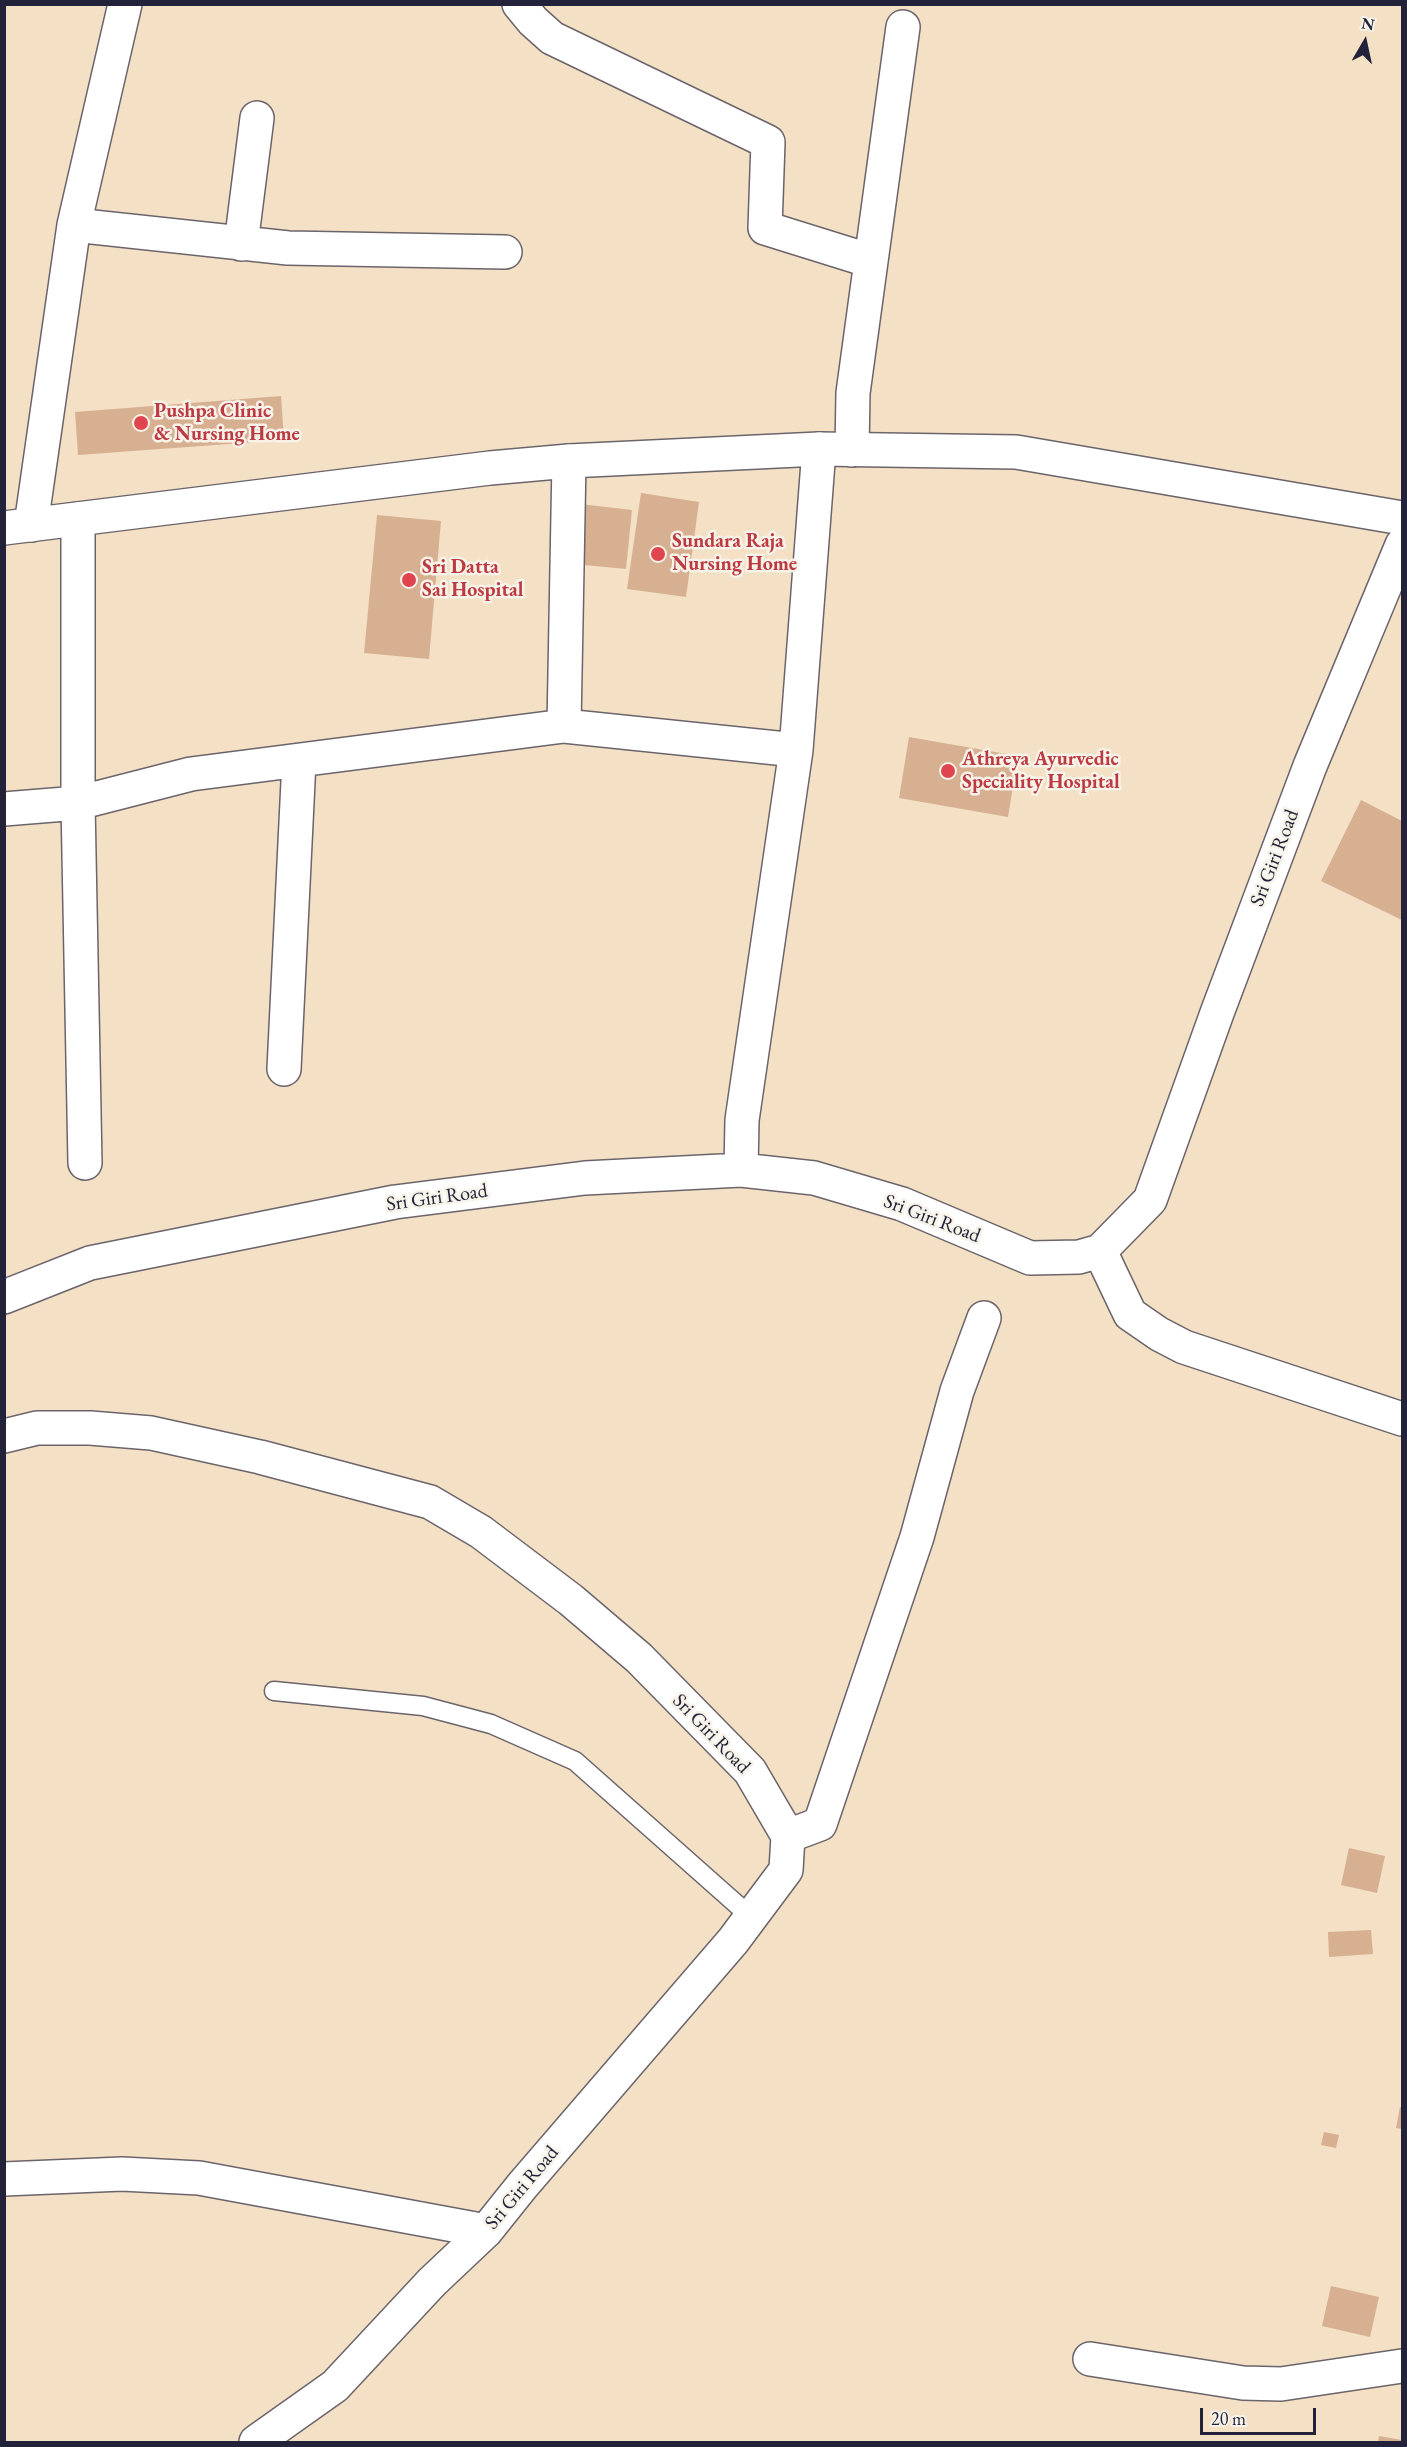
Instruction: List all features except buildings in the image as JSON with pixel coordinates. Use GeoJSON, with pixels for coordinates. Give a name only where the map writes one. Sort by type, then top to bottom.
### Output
{"type":"FeatureCollection","features":[{"type":"Feature","properties":{"kind":"street"},"geometry":{"type":"LineString","coordinates":[[125,4],[74,225],[18,526],[490,468],[569,461],[819,449],[1016,452],[1402,518]]}},
{"type":"Feature","properties":{"kind":"street"},"geometry":{"type":"LineString","coordinates":[[519,4],[552,38],[768,142],[765,228],[871,261]]}},
{"type":"Feature","properties":{"kind":"street"},"geometry":{"type":"LineString","coordinates":[[852,450],[853,393],[903,27]]}},
{"type":"Feature","properties":{"kind":"street"},"geometry":{"type":"LineString","coordinates":[[241,244],[256,118]]}},
{"type":"Feature","properties":{"kind":"street"},"geometry":{"type":"LineString","coordinates":[[74,225],[288,249],[505,252]]}},
{"type":"Feature","properties":{"kind":"street"},"geometry":{"type":"LineString","coordinates":[[741,1170],[742,1120],[796,750],[819,449]]}},
{"type":"Feature","properties":{"kind":"street"},"geometry":{"type":"LineString","coordinates":[[564,726],[569,461]]}},
{"type":"Feature","properties":{"kind":"street"},"geometry":{"type":"LineString","coordinates":[[78,519],[78,803],[85,1163]]}},
{"type":"Feature","properties":{"kind":"street","name":"Sri Giri Road"},"geometry":{"type":"LineString","coordinates":[[4,1297],[90,1263],[395,1202],[585,1178],[741,1170],[814,1178],[902,1204],[1030,1258],[1079,1257],[1100,1251],[1150,1200],[1217,1012],[1310,766],[1402,545]]}},
{"type":"Feature","properties":{"kind":"street"},"geometry":{"type":"LineString","coordinates":[[4,809],[78,803],[191,774],[564,726],[796,750]]}},
{"type":"Feature","properties":{"kind":"street"},"geometry":{"type":"LineString","coordinates":[[284,1069],[299,761]]}},
{"type":"Feature","properties":{"kind":"street"},"geometry":{"type":"LineString","coordinates":[[1100,1251],[1130,1314],[1159,1334],[1184,1347],[1402,1419]]}},
{"type":"Feature","properties":{"kind":"street"},"geometry":{"type":"LineString","coordinates":[[788,1836],[820,1824],[917,1538],[957,1391],[984,1318]]}},
{"type":"Feature","properties":{"kind":"street","name":"Sri Giri Road"},"geometry":{"type":"LineString","coordinates":[[4,1436],[37,1428],[90,1428],[151,1433],[260,1457],[430,1502],[481,1532],[571,1600],[639,1658],[750,1771],[788,1836],[786,1870],[733,1941],[530,2176],[486,2231],[432,2282],[335,2386],[256,2442]]}},
{"type":"Feature","properties":{"kind":"street"},"geometry":{"type":"LineString","coordinates":[[4,2179],[122,2174],[199,2178],[486,2231]]}},
{"type":"Feature","properties":{"kind":"street"},"geometry":{"type":"LineString","coordinates":[[1090,2359],[1243,2383],[1272,2384],[1402,2366]]}},
{"type":"Feature","properties":{"kind":"lane"},"geometry":{"type":"LineString","coordinates":[[274,1690],[423,1706],[491,1724],[574,1761],[751,1917]]}},
{"type":"Feature","properties":{"kind":"place","name":"Pushpa Clinic & Nursing Home"},"geometry":{"type":"Point","coordinates":[141,423]}},
{"type":"Feature","properties":{"kind":"place","name":"Sundara Raja Nursing Home"},"geometry":{"type":"Point","coordinates":[658,554]}},
{"type":"Feature","properties":{"kind":"place","name":"Sri Datta Sai Hospital"},"geometry":{"type":"Point","coordinates":[409,580]}},
{"type":"Feature","properties":{"kind":"place","name":"Athreya Ayurvedic Speciality Hospital"},"geometry":{"type":"Point","coordinates":[948,771]}}]}
